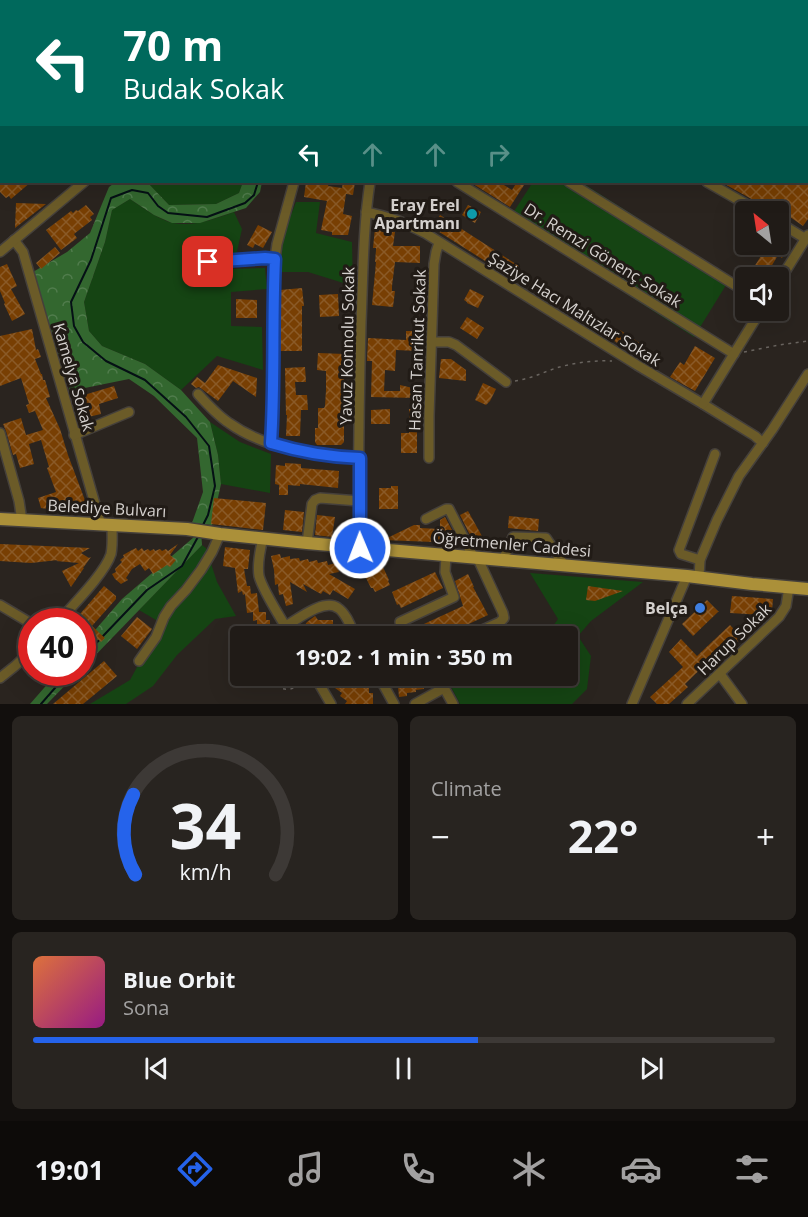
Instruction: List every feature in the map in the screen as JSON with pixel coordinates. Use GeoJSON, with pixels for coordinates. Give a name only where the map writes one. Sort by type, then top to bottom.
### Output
{"type":"FeatureCollection","features":[{"type":"Feature","properties":{"kind":"main road","name":"Belediye Bulvarı"},"geometry":{"type":"LineString","coordinates":[[0,519],[187,529],[216,534]]}},
{"type":"Feature","properties":{"kind":"main road","name":"Öğretmenler Caddesi"},"geometry":{"type":"LineString","coordinates":[[216,534],[693,576],[808,589]]}},
{"type":"Feature","properties":{"kind":"street"},"geometry":{"type":"LineString","coordinates":[[0,252],[83,183]]}},
{"type":"Feature","properties":{"kind":"street"},"geometry":{"type":"LineString","coordinates":[[271,443],[275,259],[294,183]]}},
{"type":"Feature","properties":{"kind":"street","name":"Yavuz Konnolu Sokak"},"geometry":{"type":"LineString","coordinates":[[360,548],[360,364],[366,212],[370,183]]}},
{"type":"Feature","properties":{"kind":"street","name":"Dr. Remzi Gönenç Sokak"},"geometry":{"type":"LineString","coordinates":[[459,183],[734,354]]}},
{"type":"Feature","properties":{"kind":"street"},"geometry":{"type":"LineString","coordinates":[[571,183],[735,284]]}},
{"type":"Feature","properties":{"kind":"street"},"geometry":{"type":"LineString","coordinates":[[709,183],[741,201]]}},
{"type":"Feature","properties":{"kind":"street","name":"Şaziye Hacı Maltızlar Sokak"},"geometry":{"type":"LineString","coordinates":[[366,212],[406,224],[425,234],[763,443]]}},
{"type":"Feature","properties":{"kind":"street"},"geometry":{"type":"LineString","coordinates":[[788,267],[807,237],[789,228]]}},
{"type":"Feature","properties":{"kind":"street","name":"Kamelya Sokak"},"geometry":{"type":"LineString","coordinates":[[14,240],[23,252],[74,435],[106,525]]}},
{"type":"Feature","properties":{"kind":"street","name":"Hasan Tanrikut Sokak"},"geometry":{"type":"LineString","coordinates":[[429,458],[434,264],[439,243]]}},
{"type":"Feature","properties":{"kind":"street"},"geometry":{"type":"LineString","coordinates":[[208,262],[275,259]]}},
{"type":"Feature","properties":{"kind":"street"},"geometry":{"type":"LineString","coordinates":[[703,404],[754,321]]}},
{"type":"Feature","properties":{"kind":"street"},"geometry":{"type":"LineString","coordinates":[[431,342],[449,342],[456,345],[506,382]]}},
{"type":"Feature","properties":{"kind":"street"},"geometry":{"type":"LineString","coordinates":[[632,704],[739,476],[808,374]]}},
{"type":"Feature","properties":{"kind":"street"},"geometry":{"type":"LineString","coordinates":[[198,394],[211,409],[247,434],[286,448],[318,455],[360,458]]}},
{"type":"Feature","properties":{"kind":"street"},"geometry":{"type":"LineString","coordinates":[[74,435],[129,412]]}},
{"type":"Feature","properties":{"kind":"street"},"geometry":{"type":"LineString","coordinates":[[0,433],[19,501],[22,521]]}},
{"type":"Feature","properties":{"kind":"street"},"geometry":{"type":"LineString","coordinates":[[700,560],[681,554],[679,550],[715,454]]}},
{"type":"Feature","properties":{"kind":"street"},"geometry":{"type":"LineString","coordinates":[[307,543],[312,504],[315,500],[320,498],[359,501]]}},
{"type":"Feature","properties":{"kind":"street"},"geometry":{"type":"LineString","coordinates":[[426,519],[449,509],[503,613],[504,618],[491,626]]}},
{"type":"Feature","properties":{"kind":"street"},"geometry":{"type":"LineString","coordinates":[[70,608],[98,576],[108,560],[113,544],[106,525]]}},
{"type":"Feature","properties":{"kind":"street"},"geometry":{"type":"LineString","coordinates":[[138,661],[156,637],[171,606],[201,570],[212,552],[216,534]]}},
{"type":"Feature","properties":{"kind":"street"},"geometry":{"type":"LineString","coordinates":[[503,560],[513,537],[546,538],[564,566]]}},
{"type":"Feature","properties":{"kind":"street"},"geometry":{"type":"LineString","coordinates":[[263,538],[260,552],[260,577],[286,626],[319,607],[331,605],[339,609],[350,626]]}},
{"type":"Feature","properties":{"kind":"street"},"geometry":{"type":"LineString","coordinates":[[400,622],[454,597],[445,572],[446,556]]}},
{"type":"Feature","properties":{"kind":"street","name":"Harup Sokak"},"geometry":{"type":"LineString","coordinates":[[687,704],[782,614],[786,606],[789,587]]}},
{"type":"Feature","properties":{"kind":"street"},"geometry":{"type":"LineString","coordinates":[[0,605],[18,616]]}},
{"type":"Feature","properties":{"kind":"street"},"geometry":{"type":"LineString","coordinates":[[0,678],[18,663]]}},
{"type":"Feature","properties":{"kind":"street"},"geometry":{"type":"LineString","coordinates":[[720,674],[742,704]]}},
{"type":"Feature","properties":{"kind":"street"},"geometry":{"type":"LineString","coordinates":[[320,686],[331,704]]}},
{"type":"Feature","properties":{"kind":"street"},"geometry":{"type":"LineString","coordinates":[[384,686],[394,704]]}},
{"type":"Feature","properties":{"kind":"street"},"geometry":{"type":"LineString","coordinates":[[416,704],[444,688],[453,704]]}},
{"type":"Feature","properties":{"kind":"path"},"geometry":{"type":"LineString","coordinates":[[734,354],[808,341]]}},
{"type":"Feature","properties":{"kind":"path"},"geometry":{"type":"LineString","coordinates":[[506,382],[524,380],[559,367],[618,361]]}},
{"type":"Feature","properties":{"kind":"path"},"geometry":{"type":"LineString","coordinates":[[277,686],[287,690],[298,686]]}},
{"type":"Feature","properties":{"kind":"green space"},"geometry":{"type":"Polygon","coordinates":[[[115,183],[148,183],[169,205],[216,204],[239,193],[243,183],[262,183],[260,192],[246,208],[200,223],[172,223],[154,215],[130,199],[112,210],[105,242],[84,302],[89,331],[102,346],[145,364],[181,390],[210,422],[218,455],[221,484],[212,525],[192,523],[203,492],[197,438],[154,396],[129,379],[70,391],[33,272],[67,252],[90,233],[109,187],[115,183]]]}},
{"type":"Feature","properties":{"kind":"green space"},"geometry":{"type":"Polygon","coordinates":[[[148,183],[243,183],[239,193],[216,204],[169,205],[148,183]]]}},
{"type":"Feature","properties":{"kind":"green space"},"geometry":{"type":"Polygon","coordinates":[[[532,183],[583,183],[731,277],[694,337],[509,219],[532,183]]]}},
{"type":"Feature","properties":{"kind":"green space"},"geometry":{"type":"Polygon","coordinates":[[[130,199],[156,216],[181,224],[211,220],[234,212],[242,229],[233,269],[265,268],[267,289],[231,292],[231,326],[262,327],[263,370],[217,356],[181,390],[145,364],[102,346],[89,331],[84,302],[105,242],[112,210],[130,199]]]}},
{"type":"Feature","properties":{"kind":"green space"},"geometry":{"type":"Polygon","coordinates":[[[296,202],[320,202],[316,233],[352,242],[353,286],[308,272],[277,272],[284,233],[296,202]]]}},
{"type":"Feature","properties":{"kind":"green space"},"geometry":{"type":"Polygon","coordinates":[[[210,422],[240,442],[271,454],[270,493],[221,484],[218,455],[210,422]]]}},
{"type":"Feature","properties":{"kind":"green space"},"geometry":{"type":"Polygon","coordinates":[[[201,531],[202,545],[96,655],[96,629],[122,599],[201,531]]]}},
{"type":"Feature","properties":{"kind":"green space"},"geometry":{"type":"Polygon","coordinates":[[[202,545],[206,548],[217,582],[236,616],[215,619],[177,655],[153,686],[126,704],[90,704],[130,680],[161,623],[139,610],[202,545]]]}},
{"type":"Feature","properties":{"kind":"green space"},"geometry":{"type":"Polygon","coordinates":[[[530,573],[643,582],[591,621],[578,636],[578,626],[553,626],[558,619],[530,573]]]}},
{"type":"Feature","properties":{"kind":"green space"},"geometry":{"type":"Polygon","coordinates":[[[578,636],[591,656],[587,689],[572,704],[460,704],[451,686],[578,686],[578,636]]]}},
{"type":"Feature","properties":{"kind":"green space"},"geometry":{"type":"Polygon","coordinates":[[[46,686],[64,686],[47,704],[30,704],[46,686]]]}},
{"type":"Feature","properties":{"kind":"building"},"geometry":{"type":"Polygon","coordinates":[[[30,183],[11,199],[9,196],[6,198],[0,192],[0,184],[30,183]]]}},
{"type":"Feature","properties":{"kind":"building"},"geometry":{"type":"Polygon","coordinates":[[[306,183],[329,183],[328,186],[342,188],[343,183],[355,183],[353,195],[346,194],[343,214],[352,216],[348,235],[332,235],[332,232],[321,230],[327,201],[304,197],[306,183]]]}},
{"type":"Feature","properties":{"kind":"building"},"geometry":{"type":"Polygon","coordinates":[[[472,183],[501,183],[512,190],[516,183],[525,183],[510,207],[472,183]]]}},
{"type":"Feature","properties":{"kind":"building"},"geometry":{"type":"Polygon","coordinates":[[[723,183],[808,183],[808,219],[803,226],[789,216],[789,201],[755,201],[723,183]]]}},
{"type":"Feature","properties":{"kind":"building"},"geometry":{"type":"Polygon","coordinates":[[[16,203],[46,204],[15,228],[16,203]]]}},
{"type":"Feature","properties":{"kind":"building"},"geometry":{"type":"Polygon","coordinates":[[[86,205],[94,214],[90,217],[92,220],[74,234],[77,238],[61,250],[46,230],[71,211],[73,213],[78,211],[86,205]]]}},
{"type":"Feature","properties":{"kind":"building","name":"Eray Erel Apartmanı"},"geometry":{"type":"Polygon","coordinates":[[[468,205],[481,212],[475,223],[462,215],[468,205]]]}},
{"type":"Feature","properties":{"kind":"building"},"geometry":{"type":"Polygon","coordinates":[[[440,215],[519,266],[512,278],[433,228],[440,215]]]}},
{"type":"Feature","properties":{"kind":"building"},"geometry":{"type":"Polygon","coordinates":[[[258,225],[272,232],[263,248],[255,244],[253,248],[247,245],[258,225]]]}},
{"type":"Feature","properties":{"kind":"building"},"geometry":{"type":"Polygon","coordinates":[[[375,228],[395,232],[393,246],[420,246],[420,263],[395,262],[392,286],[392,291],[395,291],[393,307],[372,305],[376,262],[376,248],[373,248],[375,228]]]}},
{"type":"Feature","properties":{"kind":"building"},"geometry":{"type":"Polygon","coordinates":[[[55,247],[60,253],[41,269],[36,263],[55,247]]]}},
{"type":"Feature","properties":{"kind":"building"},"geometry":{"type":"Polygon","coordinates":[[[778,255],[771,267],[754,267],[761,256],[778,255]]]}},
{"type":"Feature","properties":{"kind":"building"},"geometry":{"type":"Polygon","coordinates":[[[7,264],[17,286],[11,289],[25,314],[12,321],[0,291],[0,267],[7,264]]]}},
{"type":"Feature","properties":{"kind":"building"},"geometry":{"type":"Polygon","coordinates":[[[302,288],[304,306],[302,306],[302,351],[280,351],[280,290],[302,288]]]}},
{"type":"Feature","properties":{"kind":"building"},"geometry":{"type":"Polygon","coordinates":[[[470,289],[484,296],[478,308],[464,300],[470,289]]]}},
{"type":"Feature","properties":{"kind":"building"},"geometry":{"type":"Polygon","coordinates":[[[338,294],[339,316],[320,317],[319,295],[338,294]]]}},
{"type":"Feature","properties":{"kind":"building"},"geometry":{"type":"Polygon","coordinates":[[[236,299],[257,300],[257,318],[236,318],[236,299]]]}},
{"type":"Feature","properties":{"kind":"building"},"geometry":{"type":"Polygon","coordinates":[[[467,317],[484,328],[477,339],[460,328],[467,317]]]}},
{"type":"Feature","properties":{"kind":"building"},"geometry":{"type":"Polygon","coordinates":[[[32,329],[36,350],[38,349],[41,357],[35,359],[50,397],[46,398],[60,429],[89,511],[82,514],[41,508],[38,498],[56,492],[47,468],[49,467],[41,440],[29,444],[34,464],[20,468],[16,454],[13,455],[3,424],[21,418],[26,435],[43,430],[35,411],[29,413],[26,405],[29,404],[21,378],[0,386],[0,336],[32,329]]]}},
{"type":"Feature","properties":{"kind":"building"},"geometry":{"type":"Polygon","coordinates":[[[620,330],[641,344],[634,355],[613,340],[620,330]]]}},
{"type":"Feature","properties":{"kind":"building"},"geometry":{"type":"Polygon","coordinates":[[[406,331],[418,331],[419,346],[417,346],[417,351],[396,350],[395,371],[385,370],[384,391],[400,391],[400,385],[417,389],[417,398],[371,397],[372,361],[367,361],[368,338],[406,340],[406,331]]]}},
{"type":"Feature","properties":{"kind":"building"},"geometry":{"type":"Polygon","coordinates":[[[695,346],[715,358],[695,391],[670,377],[680,362],[684,365],[695,346]]]}},
{"type":"Feature","properties":{"kind":"building"},"geometry":{"type":"Polygon","coordinates":[[[318,353],[345,354],[343,408],[347,408],[347,422],[344,422],[344,442],[341,445],[317,445],[315,442],[318,408],[325,406],[326,390],[326,371],[317,370],[318,353]]]}},
{"type":"Feature","properties":{"kind":"building"},"geometry":{"type":"Polygon","coordinates":[[[441,359],[451,359],[466,370],[466,381],[439,378],[441,359]]]}},
{"type":"Feature","properties":{"kind":"building"},"geometry":{"type":"Polygon","coordinates":[[[218,365],[257,378],[256,397],[233,381],[218,401],[191,384],[197,377],[205,383],[218,365]]]}},
{"type":"Feature","properties":{"kind":"building"},"geometry":{"type":"Polygon","coordinates":[[[305,367],[306,382],[295,382],[296,395],[307,395],[308,410],[301,410],[300,436],[286,436],[285,368],[305,367]]]}},
{"type":"Feature","properties":{"kind":"building"},"geometry":{"type":"Polygon","coordinates":[[[483,383],[496,389],[486,405],[475,400],[483,383]]]}},
{"type":"Feature","properties":{"kind":"building"},"geometry":{"type":"Polygon","coordinates":[[[114,386],[118,398],[99,404],[101,414],[80,419],[74,398],[114,386]]]}},
{"type":"Feature","properties":{"kind":"building"},"geometry":{"type":"Polygon","coordinates":[[[390,409],[390,424],[371,424],[371,410],[390,409]]]}},
{"type":"Feature","properties":{"kind":"building"},"geometry":{"type":"Polygon","coordinates":[[[409,409],[417,409],[417,453],[401,453],[401,433],[409,433],[409,409]]]}},
{"type":"Feature","properties":{"kind":"building"},"geometry":{"type":"Polygon","coordinates":[[[285,463],[301,464],[301,468],[339,471],[338,488],[288,485],[288,495],[279,495],[279,485],[275,484],[276,465],[285,466],[285,463]]]}},
{"type":"Feature","properties":{"kind":"building"},"geometry":{"type":"Polygon","coordinates":[[[391,486],[398,486],[398,509],[379,509],[379,488],[391,488],[391,486]]]}},
{"type":"Feature","properties":{"kind":"building"},"geometry":{"type":"Polygon","coordinates":[[[214,498],[266,503],[263,530],[211,524],[214,498]]]}},
{"type":"Feature","properties":{"kind":"building"},"geometry":{"type":"Polygon","coordinates":[[[285,510],[304,512],[302,532],[283,530],[285,510]]]}},
{"type":"Feature","properties":{"kind":"building"},"geometry":{"type":"Polygon","coordinates":[[[468,511],[483,538],[474,543],[460,515],[468,511]]]}},
{"type":"Feature","properties":{"kind":"building"},"geometry":{"type":"Polygon","coordinates":[[[317,515],[335,517],[332,537],[315,535],[317,515]]]}},
{"type":"Feature","properties":{"kind":"building"},"geometry":{"type":"Polygon","coordinates":[[[509,516],[539,519],[538,531],[508,528],[509,516]]]}},
{"type":"Feature","properties":{"kind":"building"},"geometry":{"type":"Polygon","coordinates":[[[445,517],[459,543],[383,540],[414,525],[420,525],[420,528],[440,529],[440,520],[445,517]]]}},
{"type":"Feature","properties":{"kind":"building"},"geometry":{"type":"Polygon","coordinates":[[[0,544],[90,548],[81,553],[91,557],[71,587],[62,571],[79,563],[56,561],[58,560],[31,563],[0,561],[0,544]]]}},
{"type":"Feature","properties":{"kind":"building"},"geometry":{"type":"Polygon","coordinates":[[[178,544],[170,555],[176,560],[170,567],[167,565],[153,574],[149,568],[145,571],[140,564],[132,569],[126,578],[128,580],[121,584],[112,574],[122,562],[120,560],[124,557],[123,555],[136,548],[138,551],[142,548],[144,551],[166,549],[168,551],[178,544]]]}},
{"type":"Feature","properties":{"kind":"building"},"geometry":{"type":"Polygon","coordinates":[[[225,547],[250,550],[248,569],[244,569],[247,586],[250,586],[251,594],[257,593],[259,612],[266,612],[266,620],[270,620],[270,626],[257,626],[257,620],[253,621],[253,612],[247,613],[245,594],[243,595],[242,591],[238,593],[235,568],[223,566],[225,547]]]}},
{"type":"Feature","properties":{"kind":"building"},"geometry":{"type":"Polygon","coordinates":[[[280,554],[281,558],[290,556],[290,559],[299,558],[300,561],[317,560],[318,563],[327,561],[328,565],[336,563],[339,572],[329,574],[355,589],[348,599],[333,590],[330,595],[323,591],[321,594],[303,584],[307,592],[290,582],[293,604],[286,606],[283,594],[279,595],[278,584],[275,585],[271,556],[280,554]]]}},
{"type":"Feature","properties":{"kind":"building"},"geometry":{"type":"Polygon","coordinates":[[[383,567],[390,585],[375,592],[365,576],[383,567]]]}},
{"type":"Feature","properties":{"kind":"building"},"geometry":{"type":"Polygon","coordinates":[[[435,572],[443,588],[401,608],[399,604],[397,605],[392,592],[435,572]]]}},
{"type":"Feature","properties":{"kind":"building"},"geometry":{"type":"Polygon","coordinates":[[[468,574],[488,615],[464,626],[420,626],[463,606],[455,581],[468,574]]]}},
{"type":"Feature","properties":{"kind":"building"},"geometry":{"type":"Polygon","coordinates":[[[104,586],[116,596],[116,599],[96,622],[96,608],[85,608],[104,586]]]}},
{"type":"Feature","properties":{"kind":"building"},"geometry":{"type":"Polygon","coordinates":[[[588,586],[623,591],[595,601],[586,600],[588,586]]]}},
{"type":"Feature","properties":{"kind":"building"},"geometry":{"type":"Polygon","coordinates":[[[732,596],[773,599],[772,611],[766,611],[765,615],[730,613],[732,596]]]}},
{"type":"Feature","properties":{"kind":"building"},"geometry":{"type":"Polygon","coordinates":[[[707,600],[719,612],[693,636],[682,624],[707,600]]]}},
{"type":"Feature","properties":{"kind":"building"},"geometry":{"type":"Polygon","coordinates":[[[315,616],[318,620],[333,620],[333,626],[304,626],[315,616]]]}},
{"type":"Feature","properties":{"kind":"building"},"geometry":{"type":"Polygon","coordinates":[[[137,617],[152,629],[137,649],[121,636],[137,617]]]}},
{"type":"Feature","properties":{"kind":"building"},"geometry":{"type":"Polygon","coordinates":[[[730,625],[742,638],[718,661],[713,657],[685,684],[688,687],[669,704],[657,704],[650,697],[683,667],[669,652],[681,639],[697,656],[730,625]]]}},
{"type":"Feature","properties":{"kind":"building"},"geometry":{"type":"Polygon","coordinates":[[[96,630],[105,638],[101,642],[96,638],[96,630]]]}},
{"type":"Feature","properties":{"kind":"building"},"geometry":{"type":"Polygon","coordinates":[[[104,661],[117,676],[83,704],[53,704],[74,686],[96,686],[96,668],[104,661]]]}},
{"type":"Feature","properties":{"kind":"building"},"geometry":{"type":"Polygon","coordinates":[[[337,686],[369,686],[369,693],[373,693],[373,704],[345,704],[347,701],[340,696],[342,693],[335,688],[337,686]]]}},
{"type":"Feature","properties":{"kind":"building"},"geometry":{"type":"Polygon","coordinates":[[[424,686],[424,689],[399,697],[398,687],[424,686]]]}},
{"type":"Feature","properties":{"kind":"waterway"},"geometry":{"type":"LineString","coordinates":[[202,527],[208,515],[215,486],[209,446],[186,417],[145,380],[106,361],[83,342],[74,326],[71,302],[91,260],[111,198],[132,190],[148,193],[158,206],[168,213],[207,217],[245,203],[254,195],[258,183]]}},
{"type":"Feature","properties":{"kind":"waterway"},"geometry":{"type":"LineString","coordinates":[[96,643],[147,590],[182,566],[199,535]]}},
{"type":"Feature","properties":{"kind":"waterway"},"geometry":{"type":"LineString","coordinates":[[41,704],[57,686]]}},
{"type":"Feature","properties":{"kind":"place","name":"Eray Erel Apartmanı"},"geometry":{"type":"Point","coordinates":[472,214]}},
{"type":"Feature","properties":{"kind":"place","name":"Belça"},"geometry":{"type":"Point","coordinates":[700,608]}},
{"type":"Feature","properties":{"kind":"route"},"geometry":{"type":"LineString","coordinates":[[208,262],[275,259],[271,443],[318,455],[360,458],[360,548]]}}]}
